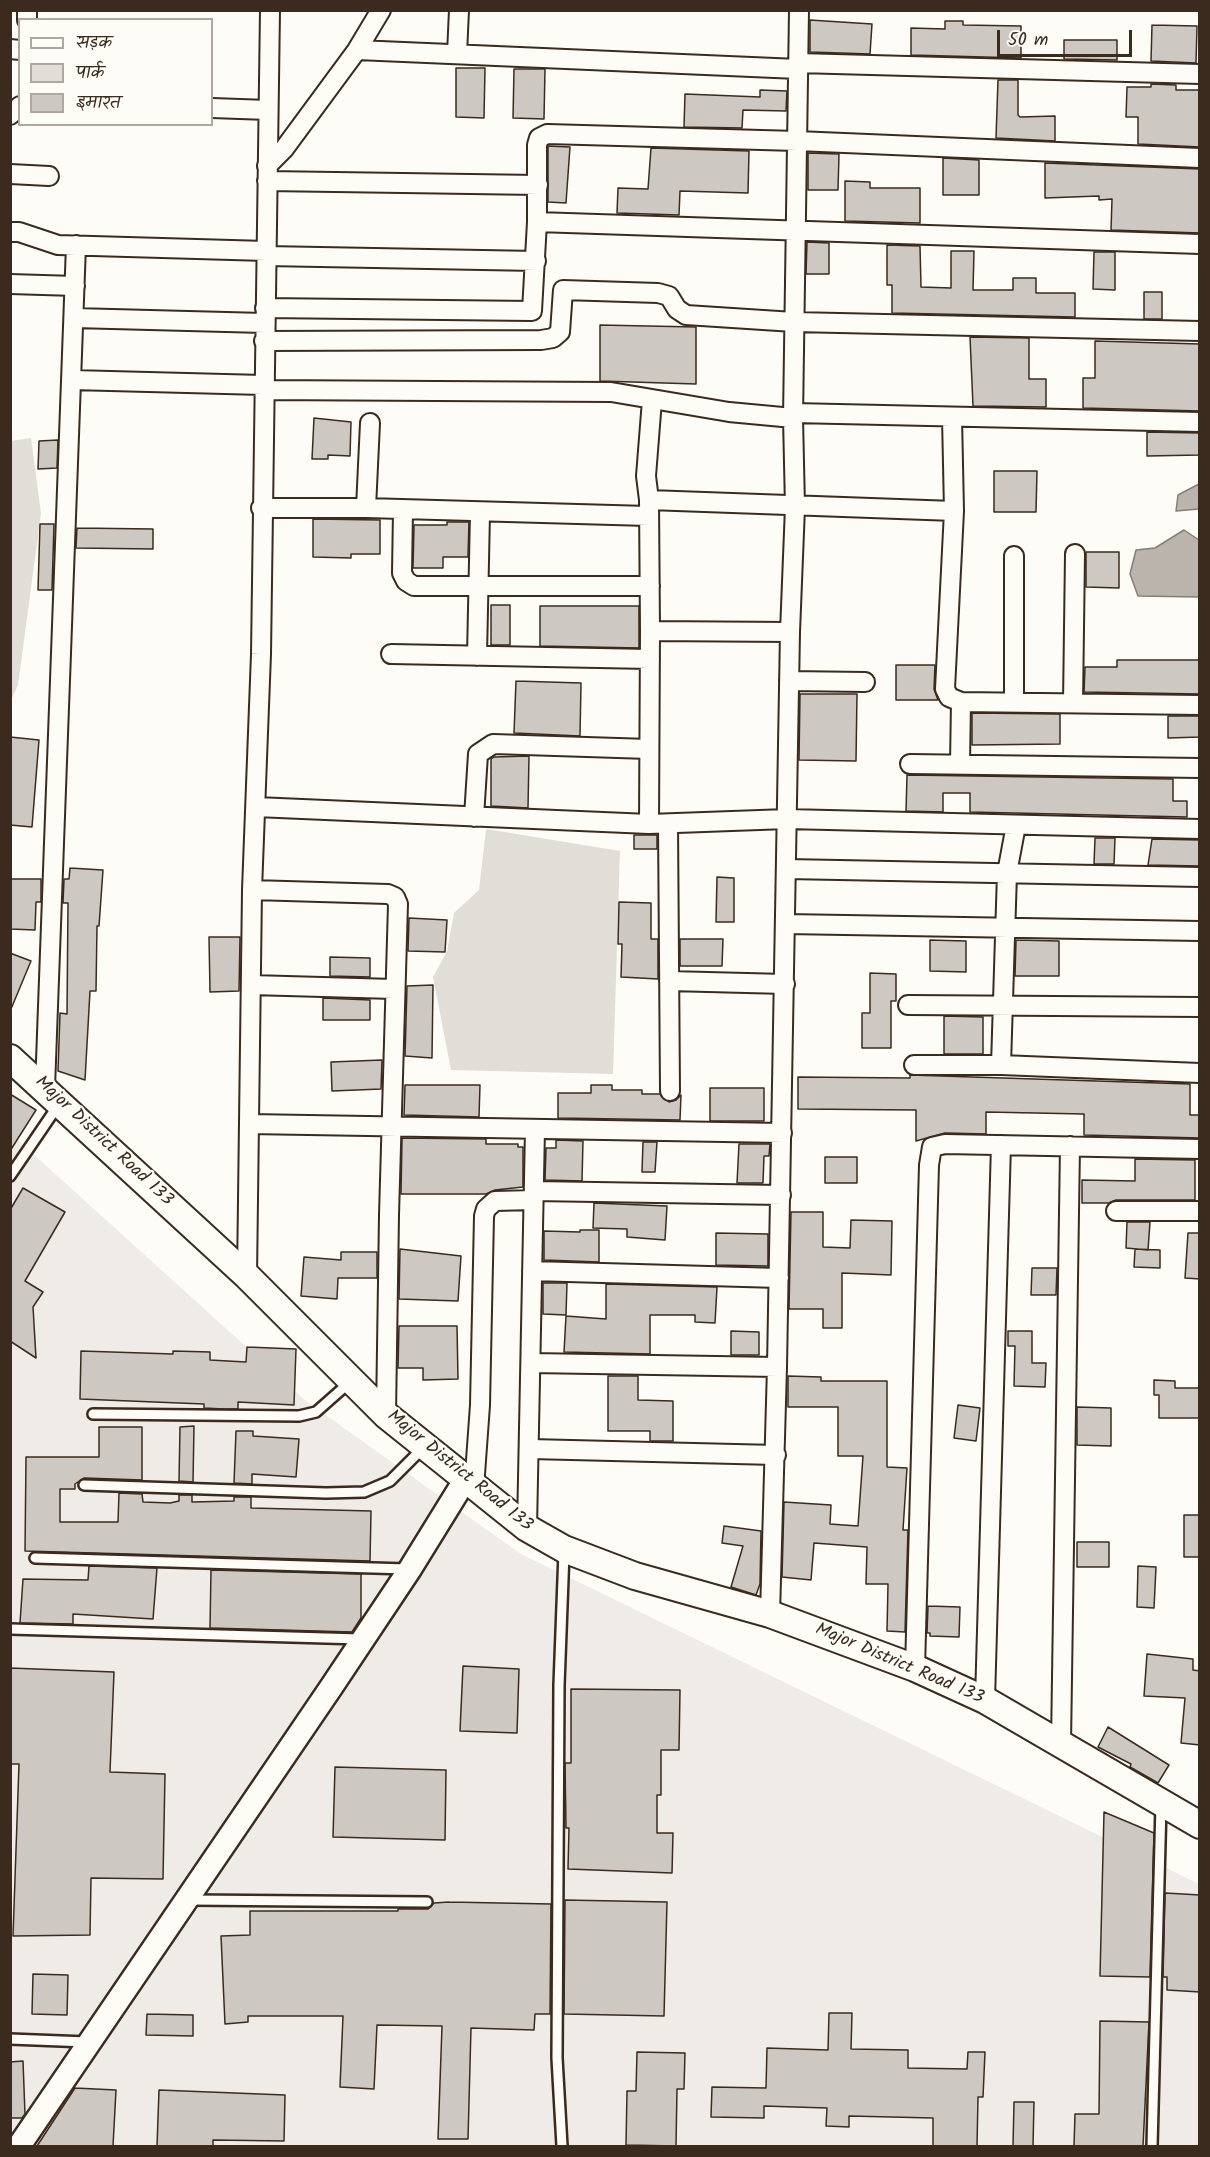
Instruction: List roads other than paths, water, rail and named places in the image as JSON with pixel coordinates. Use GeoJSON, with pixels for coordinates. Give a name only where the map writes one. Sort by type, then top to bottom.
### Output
{"type":"FeatureCollection","features":[{"type":"Feature","properties":{"kind":"main road","name":"Major District Road 133"},"geometry":{"type":"LineString","coordinates":[[10,1058],[247,1276],[386,1415],[526,1528],[564,1549],[635,1576],[770,1614],[915,1668],[985,1700],[1200,1825]]}},
{"type":"Feature","properties":{"kind":"street"},"geometry":{"type":"LineString","coordinates":[[247,1276],[252,890],[261,654],[261,508],[270,10]]}},
{"type":"Feature","properties":{"kind":"street"},"geometry":{"type":"LineString","coordinates":[[267,173],[357,50],[381,10]]}},
{"type":"Feature","properties":{"kind":"street"},"geometry":{"type":"LineString","coordinates":[[457,54],[459,10]]}},
{"type":"Feature","properties":{"kind":"street"},"geometry":{"type":"LineString","coordinates":[[770,1614],[776,1455],[789,681],[795,507],[793,415],[799,10]]}},
{"type":"Feature","properties":{"kind":"street"},"geometry":{"type":"LineString","coordinates":[[357,50],[798,66],[1200,74]]}},
{"type":"Feature","properties":{"kind":"street"},"geometry":{"type":"LineString","coordinates":[[213,108],[268,110]]}},
{"type":"Feature","properties":{"kind":"street"},"geometry":{"type":"LineString","coordinates":[[264,324],[532,311],[536,261],[537,145],[539,138],[547,134],[797,141],[1200,158]]}},
{"type":"Feature","properties":{"kind":"street"},"geometry":{"type":"LineString","coordinates":[[267,173],[538,185]]}},
{"type":"Feature","properties":{"kind":"street"},"geometry":{"type":"LineString","coordinates":[[10,174],[49,176]]}},
{"type":"Feature","properties":{"kind":"street"},"geometry":{"type":"LineString","coordinates":[[537,222],[1200,244]]}},
{"type":"Feature","properties":{"kind":"street"},"geometry":{"type":"LineString","coordinates":[[10,232],[19,232],[58,245],[536,261]]}},
{"type":"Feature","properties":{"kind":"street"},"geometry":{"type":"LineString","coordinates":[[52,1095],[76,245]]}},
{"type":"Feature","properties":{"kind":"street"},"geometry":{"type":"LineString","coordinates":[[10,284],[75,286]]}},
{"type":"Feature","properties":{"kind":"street"},"geometry":{"type":"LineString","coordinates":[[535,289],[658,293],[669,296],[677,309],[686,315],[795,322],[1200,331]]}},
{"type":"Feature","properties":{"kind":"street"},"geometry":{"type":"LineString","coordinates":[[74,318],[264,324],[541,340],[553,338],[560,332],[563,290]]}},
{"type":"Feature","properties":{"kind":"street"},"geometry":{"type":"LineString","coordinates":[[72,380],[263,388],[611,392],[729,412],[793,415],[1200,422]]}},
{"type":"Feature","properties":{"kind":"street"},"geometry":{"type":"LineString","coordinates":[[649,824],[650,586],[646,448],[652,400]]}},
{"type":"Feature","properties":{"kind":"street"},"geometry":{"type":"LineString","coordinates":[[952,417],[954,511],[945,689],[949,697],[961,702],[1200,705]]}},
{"type":"Feature","properties":{"kind":"street"},"geometry":{"type":"LineString","coordinates":[[366,508],[370,423]]}},
{"type":"Feature","properties":{"kind":"street"},"geometry":{"type":"LineString","coordinates":[[261,508],[366,508],[480,513],[795,507],[954,511]]}},
{"type":"Feature","properties":{"kind":"street"},"geometry":{"type":"LineString","coordinates":[[403,511],[402,573],[406,581],[414,586],[650,586]]}},
{"type":"Feature","properties":{"kind":"street"},"geometry":{"type":"LineString","coordinates":[[477,656],[480,513]]}},
{"type":"Feature","properties":{"kind":"street"},"geometry":{"type":"LineString","coordinates":[[1073,703],[1075,554]]}},
{"type":"Feature","properties":{"kind":"street"},"geometry":{"type":"LineString","coordinates":[[1014,556],[1014,702]]}},
{"type":"Feature","properties":{"kind":"street"},"geometry":{"type":"LineString","coordinates":[[650,631],[790,632]]}},
{"type":"Feature","properties":{"kind":"street"},"geometry":{"type":"LineString","coordinates":[[391,654],[650,660]]}},
{"type":"Feature","properties":{"kind":"street"},"geometry":{"type":"LineString","coordinates":[[789,681],[865,682]]}},
{"type":"Feature","properties":{"kind":"street"},"geometry":{"type":"LineString","coordinates":[[960,764],[961,702]]}},
{"type":"Feature","properties":{"kind":"street"},"geometry":{"type":"LineString","coordinates":[[474,817],[478,754],[493,744],[649,749]]}},
{"type":"Feature","properties":{"kind":"street"},"geometry":{"type":"LineString","coordinates":[[910,764],[1200,768]]}},
{"type":"Feature","properties":{"kind":"street"},"geometry":{"type":"LineString","coordinates":[[256,807],[649,824],[787,819],[1200,829]]}},
{"type":"Feature","properties":{"kind":"street"},"geometry":{"type":"LineString","coordinates":[[668,824],[670,1091]]}},
{"type":"Feature","properties":{"kind":"street"},"geometry":{"type":"LineString","coordinates":[[1001,1065],[1007,873],[1016,825]]}},
{"type":"Feature","properties":{"kind":"street"},"geometry":{"type":"LineString","coordinates":[[786,869],[1200,877]]}},
{"type":"Feature","properties":{"kind":"street"},"geometry":{"type":"LineString","coordinates":[[252,890],[388,894],[395,897],[398,904],[394,989],[386,1415]]}},
{"type":"Feature","properties":{"kind":"street"},"geometry":{"type":"LineString","coordinates":[[786,924],[1200,931]]}},
{"type":"Feature","properties":{"kind":"street"},"geometry":{"type":"LineString","coordinates":[[669,981],[784,984]]}},
{"type":"Feature","properties":{"kind":"street"},"geometry":{"type":"LineString","coordinates":[[251,985],[394,989]]}},
{"type":"Feature","properties":{"kind":"street"},"geometry":{"type":"LineString","coordinates":[[908,1005],[1200,1007]]}},
{"type":"Feature","properties":{"kind":"street"},"geometry":{"type":"LineString","coordinates":[[914,1065],[1001,1065],[1200,1073]]}},
{"type":"Feature","properties":{"kind":"street"},"geometry":{"type":"LineString","coordinates":[[249,1124],[782,1133]]}},
{"type":"Feature","properties":{"kind":"street"},"geometry":{"type":"LineString","coordinates":[[526,1528],[530,1449],[535,1129]]}},
{"type":"Feature","properties":{"kind":"street"},"geometry":{"type":"LineString","coordinates":[[915,1668],[930,1152],[937,1144],[1200,1149]]}},
{"type":"Feature","properties":{"kind":"street"},"geometry":{"type":"LineString","coordinates":[[985,1700],[1001,1145]]}},
{"type":"Feature","properties":{"kind":"street"},"geometry":{"type":"LineString","coordinates":[[1061,1744],[1070,1146]]}},
{"type":"Feature","properties":{"kind":"street"},"geometry":{"type":"LineString","coordinates":[[19,2146],[470,1484],[480,1405],[486,1209],[495,1201],[533,1196],[781,1195]]}},
{"type":"Feature","properties":{"kind":"street"},"geometry":{"type":"LineString","coordinates":[[1116,1211],[1200,1211]]}},
{"type":"Feature","properties":{"kind":"street"},"geometry":{"type":"LineString","coordinates":[[532,1271],[779,1278]]}},
{"type":"Feature","properties":{"kind":"street"},"geometry":{"type":"LineString","coordinates":[[531,1364],[777,1367]]}},
{"type":"Feature","properties":{"kind":"street"},"geometry":{"type":"LineString","coordinates":[[530,1449],[776,1455]]}},
{"type":"Feature","properties":{"kind":"lane"},"geometry":{"type":"LineString","coordinates":[[10,1176],[52,1095]]}},
{"type":"Feature","properties":{"kind":"lane"},"geometry":{"type":"LineString","coordinates":[[93,1414],[299,1416],[316,1412],[352,1380]]}},
{"type":"Feature","properties":{"kind":"lane"},"geometry":{"type":"LineString","coordinates":[[84,1485],[326,1493],[364,1492],[390,1481],[424,1447]]}},
{"type":"Feature","properties":{"kind":"lane"},"geometry":{"type":"LineString","coordinates":[[562,2146],[557,2047],[560,1685],[564,1549]]}},
{"type":"Feature","properties":{"kind":"lane"},"geometry":{"type":"LineString","coordinates":[[35,1558],[410,1569]]}},
{"type":"Feature","properties":{"kind":"lane"},"geometry":{"type":"LineString","coordinates":[[10,1629],[363,1639]]}},
{"type":"Feature","properties":{"kind":"lane"},"geometry":{"type":"LineString","coordinates":[[1152,2146],[1161,1802]]}},
{"type":"Feature","properties":{"kind":"lane"},"geometry":{"type":"LineString","coordinates":[[186,1899],[427,1902]]}},
{"type":"Feature","properties":{"kind":"lane"},"geometry":{"type":"LineString","coordinates":[[10,2039],[90,2042]]}}]}
